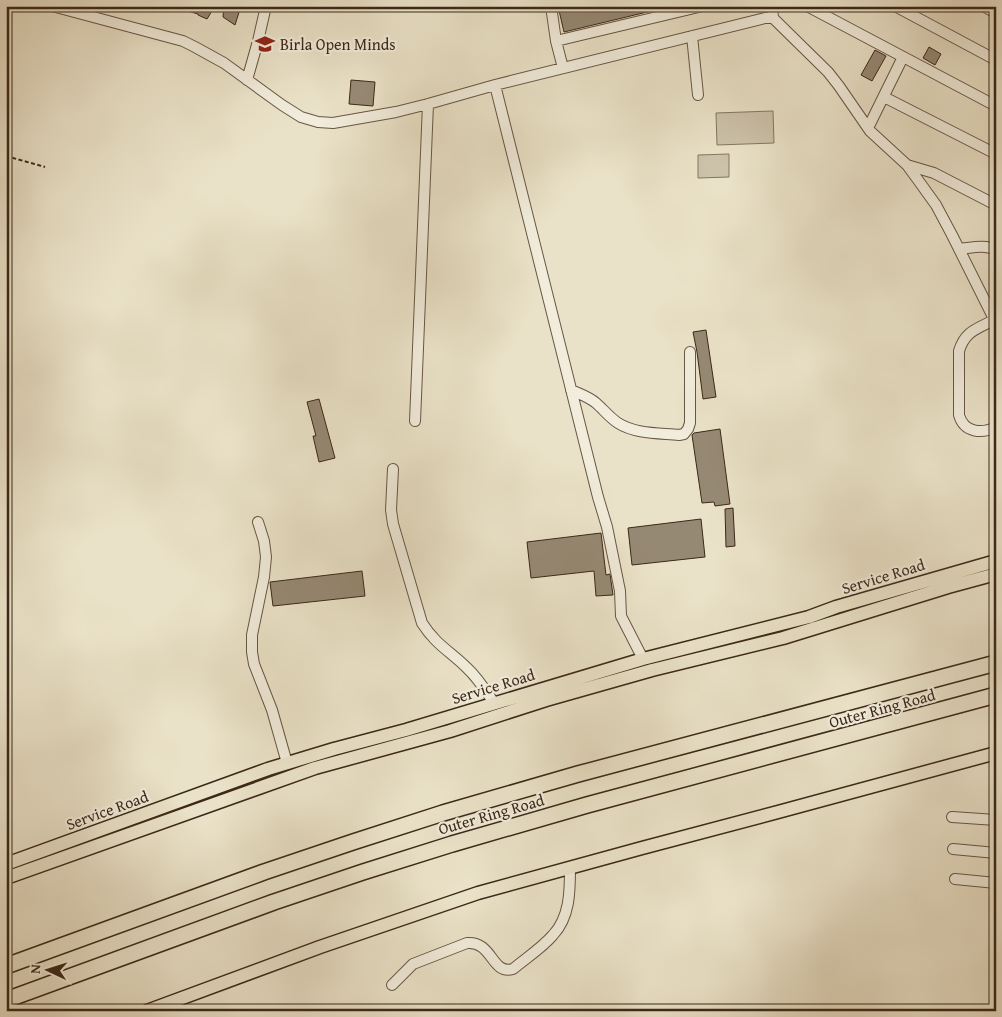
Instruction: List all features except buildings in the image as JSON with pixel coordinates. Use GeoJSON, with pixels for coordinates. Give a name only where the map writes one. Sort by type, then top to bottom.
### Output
{"type":"FeatureCollection","features":[{"type":"Feature","properties":{"kind":"highway","name":"Outer Ring Road"},"geometry":{"type":"LineString","coordinates":[[6,966],[264,872],[443,813],[578,774],[996,663]]}},
{"type":"Feature","properties":{"kind":"highway","name":"Outer Ring Road"},"geometry":{"type":"LineString","coordinates":[[6,1000],[292,896],[416,855],[587,805],[996,695]]}},
{"type":"Feature","properties":{"kind":"main road","name":"Service Road"},"geometry":{"type":"LineString","coordinates":[[6,864],[287,763],[643,659],[781,625],[923,581],[996,561]]}},
{"type":"Feature","properties":{"kind":"main road"},"geometry":{"type":"LineString","coordinates":[[6,878],[315,768],[450,731],[546,700],[652,670],[783,638],[996,574]]}},
{"type":"Feature","properties":{"kind":"main road"},"geometry":{"type":"LineString","coordinates":[[147,1011],[320,947],[478,893],[996,753]]}},
{"type":"Feature","properties":{"kind":"street"},"geometry":{"type":"LineString","coordinates":[[52,6],[183,41],[224,63],[301,117],[318,122],[333,123],[396,112],[563,68],[765,18],[773,18]]}},
{"type":"Feature","properties":{"kind":"street"},"geometry":{"type":"LineString","coordinates":[[247,80],[266,6]]}},
{"type":"Feature","properties":{"kind":"street"},"geometry":{"type":"LineString","coordinates":[[551,6],[556,41],[563,68]]}},
{"type":"Feature","properties":{"kind":"street"},"geometry":{"type":"LineString","coordinates":[[556,41],[704,6]]}},
{"type":"Feature","properties":{"kind":"street"},"geometry":{"type":"LineString","coordinates":[[772,6],[773,18],[828,72],[868,128],[907,165],[936,205],[960,249],[995,321],[970,332],[961,342],[959,351],[959,415],[966,427],[974,431],[983,432],[996,426]]}},
{"type":"Feature","properties":{"kind":"street"},"geometry":{"type":"LineString","coordinates":[[807,6],[996,106]]}},
{"type":"Feature","properties":{"kind":"street"},"geometry":{"type":"LineString","coordinates":[[895,6],[996,60]]}},
{"type":"Feature","properties":{"kind":"street"},"geometry":{"type":"LineString","coordinates":[[983,6],[996,13]]}},
{"type":"Feature","properties":{"kind":"street"},"geometry":{"type":"LineString","coordinates":[[692,36],[698,95]]}},
{"type":"Feature","properties":{"kind":"street"},"geometry":{"type":"LineString","coordinates":[[868,128],[904,57]]}},
{"type":"Feature","properties":{"kind":"street"},"geometry":{"type":"LineString","coordinates":[[495,85],[607,527],[620,591],[621,616],[643,659]]}},
{"type":"Feature","properties":{"kind":"street"},"geometry":{"type":"LineString","coordinates":[[884,97],[996,154]]}},
{"type":"Feature","properties":{"kind":"street"},"geometry":{"type":"LineString","coordinates":[[415,421],[428,104]]}},
{"type":"Feature","properties":{"kind":"street"},"geometry":{"type":"LineString","coordinates":[[907,165],[934,173],[996,205]]}},
{"type":"Feature","properties":{"kind":"street"},"geometry":{"type":"LineString","coordinates":[[960,249],[995,246]]}},
{"type":"Feature","properties":{"kind":"street"},"geometry":{"type":"LineString","coordinates":[[572,390],[594,401],[617,423],[628,428],[640,431],[684,434],[690,423],[690,352]]}},
{"type":"Feature","properties":{"kind":"street"},"geometry":{"type":"LineString","coordinates":[[393,469],[391,510],[393,524],[422,623],[436,642],[467,667],[476,677],[494,703]]}},
{"type":"Feature","properties":{"kind":"street"},"geometry":{"type":"LineString","coordinates":[[258,522],[264,541],[266,557],[252,635],[252,652],[254,664],[272,710],[287,763]]}},
{"type":"Feature","properties":{"kind":"street"},"geometry":{"type":"LineString","coordinates":[[952,817],[996,820]]}},
{"type":"Feature","properties":{"kind":"street"},"geometry":{"type":"LineString","coordinates":[[953,849],[996,853]]}},
{"type":"Feature","properties":{"kind":"street"},"geometry":{"type":"LineString","coordinates":[[392,985],[413,964],[473,943],[484,948],[503,970],[513,969],[559,928],[568,904],[570,868]]}},
{"type":"Feature","properties":{"kind":"street"},"geometry":{"type":"LineString","coordinates":[[954,879],[996,883]]}},
{"type":"Feature","properties":{"kind":"path"},"geometry":{"type":"LineString","coordinates":[[6,156],[45,167]]}},
{"type":"Feature","properties":{"kind":"shaded area"},"geometry":{"type":"Polygon","coordinates":[[[773,111],[774,143],[717,145],[716,113],[773,111]]]}},
{"type":"Feature","properties":{"kind":"shaded area"},"geometry":{"type":"Polygon","coordinates":[[[729,154],[729,177],[698,178],[698,155],[729,154]]]}},
{"type":"Feature","properties":{"kind":"place","name":"Birla Open Minds"},"geometry":{"type":"Point","coordinates":[265,44]}}]}
